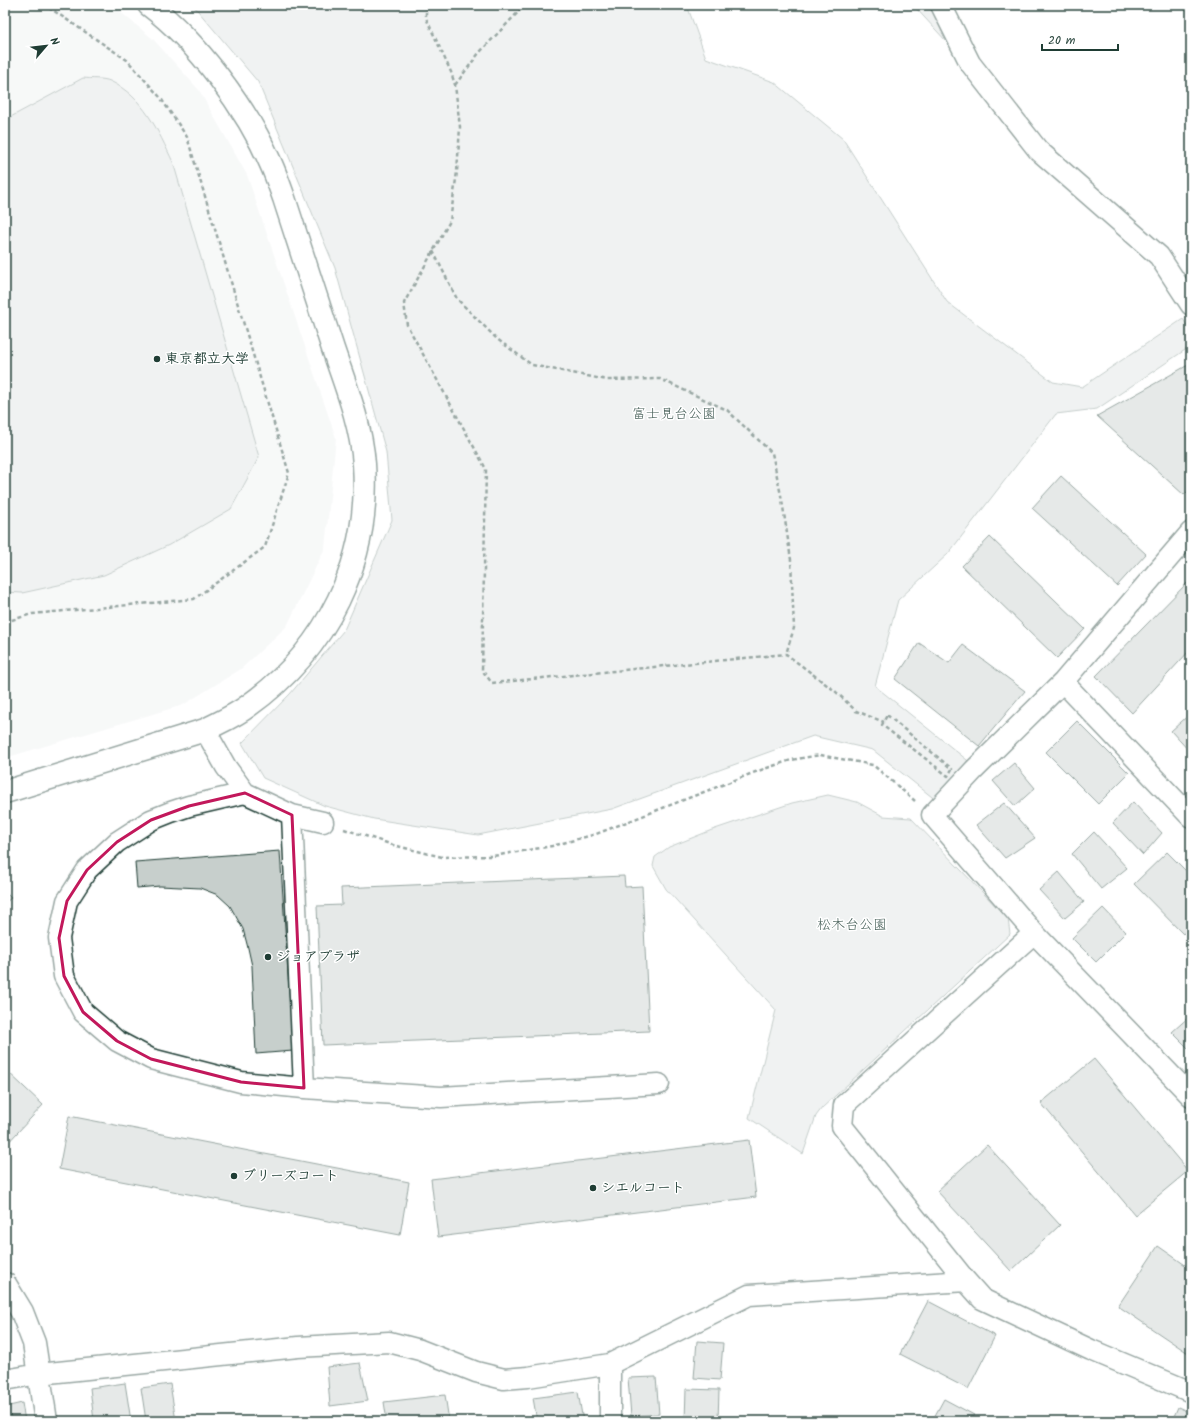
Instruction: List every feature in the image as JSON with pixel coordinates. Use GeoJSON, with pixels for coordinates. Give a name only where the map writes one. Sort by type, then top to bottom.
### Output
{"type":"FeatureCollection","features":[{"type":"Feature","properties":{"kind":"street"},"geometry":{"type":"LineString","coordinates":[[5,792],[205,730],[232,716],[263,695],[304,656],[326,625],[352,568],[360,534],[365,496],[364,463],[356,419],[284,198],[271,163],[232,95],[200,54],[166,18],[149,5]]}},
{"type":"Feature","properties":{"kind":"street"},"geometry":{"type":"LineString","coordinates":[[941,5],[970,63],[1038,150],[1159,256],[1191,305]]}},
{"type":"Feature","properties":{"kind":"street"},"geometry":{"type":"LineString","coordinates":[[1191,533],[1064,682],[974,770],[932,815],[1034,933],[1191,1096]]}},
{"type":"Feature","properties":{"kind":"street"},"geometry":{"type":"LineString","coordinates":[[1064,682],[1191,817]]}},
{"type":"Feature","properties":{"kind":"street"},"geometry":{"type":"LineString","coordinates":[[205,730],[226,767],[245,793],[292,815],[323,822]]}},
{"type":"Feature","properties":{"kind":"street"},"geometry":{"type":"LineString","coordinates":[[245,793],[190,806],[151,820],[117,842],[87,870],[67,901],[59,938],[64,976],[83,1012],[117,1041],[151,1059],[240,1082],[304,1088],[441,1097],[659,1084]]}},
{"type":"Feature","properties":{"kind":"street"},"geometry":{"type":"LineString","coordinates":[[292,815],[304,1088]]}},
{"type":"Feature","properties":{"kind":"street"},"geometry":{"type":"LineString","coordinates":[[1034,933],[844,1105],[842,1126],[982,1299],[1092,1350],[1191,1392]]}},
{"type":"Feature","properties":{"kind":"street"},"geometry":{"type":"LineString","coordinates":[[5,1380],[39,1374],[298,1347],[389,1342],[420,1350],[476,1372],[504,1379],[528,1377],[610,1364],[750,1295],[966,1281]]}},
{"type":"Feature","properties":{"kind":"street"},"geometry":{"type":"LineString","coordinates":[[5,1284],[25,1318],[34,1343],[46,1421]]}},
{"type":"Feature","properties":{"kind":"street"},"geometry":{"type":"LineString","coordinates":[[610,1364],[610,1421]]}},
{"type":"Feature","properties":{"kind":"path"},"geometry":{"type":"LineString","coordinates":[[5,622],[32,614],[194,600],[264,547],[289,473],[187,137],[160,97],[127,60],[45,5]]}},
{"type":"Feature","properties":{"kind":"path"},"geometry":{"type":"LineString","coordinates":[[426,5],[426,18],[455,85],[460,127],[457,172],[450,222],[404,303],[407,325],[486,469],[482,670],[492,683],[786,654],[835,691],[856,711],[884,722]]}},
{"type":"Feature","properties":{"kind":"path"},"geometry":{"type":"LineString","coordinates":[[455,85],[479,53],[525,5]]}},
{"type":"Feature","properties":{"kind":"path"},"geometry":{"type":"LineString","coordinates":[[433,251],[456,299],[497,340],[532,365],[607,380],[660,380],[727,410],[772,453],[782,500],[791,560],[794,628],[786,654]]}},
{"type":"Feature","properties":{"kind":"path"},"geometry":{"type":"LineString","coordinates":[[887,715],[952,769],[948,776],[882,726],[884,722],[887,715]]}},
{"type":"Feature","properties":{"kind":"path"},"geometry":{"type":"LineString","coordinates":[[323,822],[393,845],[442,857],[493,856],[552,846],[596,834],[758,771],[791,760],[820,755],[873,765],[932,815]]}},
{"type":"Feature","properties":{"kind":"highlighted area"},"geometry":{"type":"Polygon","coordinates":[[[245,793],[292,815],[304,1088],[241,1082],[151,1059],[117,1041],[83,1012],[64,976],[59,938],[67,901],[87,870],[117,842],[151,820],[189,806],[245,793]]]}},
{"type":"Feature","properties":{"kind":"shaded area","name":"東京都立大学"},"geometry":{"type":"Polygon","coordinates":[[[5,5],[112,5],[153,39],[199,90],[247,175],[336,438],[325,548],[287,626],[241,669],[183,705],[5,758],[5,5]]]}},
{"type":"Feature","properties":{"kind":"green space","name":"富士見台公園"},"geometry":{"type":"Polygon","coordinates":[[[193,5],[689,5],[688,8],[706,58],[774,82],[843,139],[947,302],[1053,382],[1082,387],[1183,319],[1191,332],[1191,346],[1097,409],[1056,414],[948,554],[898,600],[875,686],[972,764],[937,801],[873,750],[813,736],[612,809],[478,835],[374,819],[325,806],[263,778],[242,743],[290,694],[344,630],[392,520],[386,452],[335,268],[258,82],[193,5]]]}},
{"type":"Feature","properties":{"kind":"green space"},"geometry":{"type":"Polygon","coordinates":[[[913,5],[933,5],[958,54],[913,5]]]}},
{"type":"Feature","properties":{"kind":"green space"},"geometry":{"type":"Polygon","coordinates":[[[83,78],[110,81],[132,96],[149,116],[173,162],[259,457],[231,509],[169,545],[104,575],[22,593],[5,592],[5,120],[83,78]]]}},
{"type":"Feature","properties":{"kind":"green space","name":"松木台公園"},"geometry":{"type":"Polygon","coordinates":[[[828,795],[857,802],[883,816],[911,818],[1008,919],[1010,934],[822,1108],[816,1116],[803,1154],[749,1118],[776,1010],[666,889],[653,866],[655,857],[669,847],[712,830],[792,803],[828,795]]]}},
{"type":"Feature","properties":{"kind":"building"},"geometry":{"type":"Polygon","coordinates":[[[1188,365],[1191,368],[1191,488],[1184,495],[1097,416],[1188,365]]]}},
{"type":"Feature","properties":{"kind":"building"},"geometry":{"type":"Polygon","coordinates":[[[1061,476],[1146,554],[1117,586],[1032,508],[1061,476]]]}},
{"type":"Feature","properties":{"kind":"building"},"geometry":{"type":"Polygon","coordinates":[[[990,537],[1085,629],[1057,658],[962,566],[990,537]]]}},
{"type":"Feature","properties":{"kind":"building"},"geometry":{"type":"Polygon","coordinates":[[[1191,579],[1191,649],[1132,713],[1096,676],[1191,579]]]}},
{"type":"Feature","properties":{"kind":"building"},"geometry":{"type":"Polygon","coordinates":[[[919,643],[949,663],[963,645],[1025,691],[979,746],[895,679],[919,643]]]}},
{"type":"Feature","properties":{"kind":"building"},"geometry":{"type":"Polygon","coordinates":[[[1191,713],[1191,751],[1190,752],[1171,731],[1191,713]]]}},
{"type":"Feature","properties":{"kind":"building"},"geometry":{"type":"Polygon","coordinates":[[[1077,721],[1129,773],[1098,804],[1046,752],[1077,721]]]}},
{"type":"Feature","properties":{"kind":"building"},"geometry":{"type":"Polygon","coordinates":[[[1014,763],[1035,788],[1015,806],[993,781],[1014,763]]]}},
{"type":"Feature","properties":{"kind":"building"},"geometry":{"type":"Polygon","coordinates":[[[1133,802],[1162,833],[1143,855],[1113,823],[1133,802]]]}},
{"type":"Feature","properties":{"kind":"building"},"geometry":{"type":"Polygon","coordinates":[[[1004,803],[1035,838],[1005,858],[976,825],[1004,803]]]}},
{"type":"Feature","properties":{"kind":"building"},"geometry":{"type":"Polygon","coordinates":[[[1094,832],[1127,868],[1101,889],[1072,854],[1094,832]]]}},
{"type":"Feature","properties":{"kind":"building","name":"ジョアプラザ"},"geometry":{"type":"Polygon","coordinates":[[[280,851],[293,1051],[256,1054],[252,966],[243,929],[230,906],[218,895],[200,888],[160,886],[137,888],[135,862],[280,851]]]}},
{"type":"Feature","properties":{"kind":"building"},"geometry":{"type":"Polygon","coordinates":[[[1167,852],[1191,876],[1191,926],[1183,934],[1134,884],[1167,852]]]}},
{"type":"Feature","properties":{"kind":"building"},"geometry":{"type":"Polygon","coordinates":[[[1059,872],[1084,902],[1065,918],[1039,890],[1059,872]]]}},
{"type":"Feature","properties":{"kind":"building"},"geometry":{"type":"Polygon","coordinates":[[[624,876],[625,887],[642,886],[649,1031],[323,1045],[317,906],[342,905],[341,888],[624,876]]]}},
{"type":"Feature","properties":{"kind":"building"},"geometry":{"type":"Polygon","coordinates":[[[5,892],[11,898],[5,903],[5,892]]]}},
{"type":"Feature","properties":{"kind":"building"},"geometry":{"type":"Polygon","coordinates":[[[1103,908],[1126,932],[1096,962],[1072,938],[1103,908]]]}},
{"type":"Feature","properties":{"kind":"building"},"geometry":{"type":"Polygon","coordinates":[[[1191,1015],[1191,1051],[1172,1032],[1191,1015]]]}},
{"type":"Feature","properties":{"kind":"building"},"geometry":{"type":"Polygon","coordinates":[[[1094,1059],[1188,1171],[1135,1215],[1041,1103],[1094,1059]]]}},
{"type":"Feature","properties":{"kind":"building"},"geometry":{"type":"Polygon","coordinates":[[[5,1069],[43,1105],[5,1146],[5,1069]]]}},
{"type":"Feature","properties":{"kind":"building","name":"ブリーズコート"},"geometry":{"type":"Polygon","coordinates":[[[69,1116],[409,1182],[400,1235],[59,1169],[69,1116]]]}},
{"type":"Feature","properties":{"kind":"building","name":"シエルコート"},"geometry":{"type":"Polygon","coordinates":[[[749,1140],[756,1197],[438,1237],[431,1179],[749,1140]]]}},
{"type":"Feature","properties":{"kind":"building"},"geometry":{"type":"Polygon","coordinates":[[[987,1145],[1060,1225],[1011,1271],[937,1191],[987,1145]]]}},
{"type":"Feature","properties":{"kind":"building"},"geometry":{"type":"Polygon","coordinates":[[[1158,1246],[1191,1269],[1191,1355],[1118,1306],[1158,1246]]]}},
{"type":"Feature","properties":{"kind":"building"},"geometry":{"type":"Polygon","coordinates":[[[928,1301],[995,1336],[968,1389],[900,1354],[928,1301]]]}},
{"type":"Feature","properties":{"kind":"building"},"geometry":{"type":"Polygon","coordinates":[[[697,1341],[723,1343],[720,1380],[694,1378],[697,1341]]]}},
{"type":"Feature","properties":{"kind":"building"},"geometry":{"type":"Polygon","coordinates":[[[360,1363],[368,1401],[330,1406],[327,1367],[360,1363]]]}},
{"type":"Feature","properties":{"kind":"building"},"geometry":{"type":"Polygon","coordinates":[[[656,1377],[659,1414],[631,1416],[628,1378],[656,1377]]]}},
{"type":"Feature","properties":{"kind":"building"},"geometry":{"type":"Polygon","coordinates":[[[125,1383],[131,1421],[94,1421],[90,1388],[125,1383]]]}},
{"type":"Feature","properties":{"kind":"building"},"geometry":{"type":"Polygon","coordinates":[[[170,1384],[176,1421],[146,1421],[141,1388],[170,1384]]]}},
{"type":"Feature","properties":{"kind":"building"},"geometry":{"type":"Polygon","coordinates":[[[686,1389],[719,1390],[718,1421],[685,1421],[686,1389]]]}},
{"type":"Feature","properties":{"kind":"building"},"geometry":{"type":"Polygon","coordinates":[[[578,1392],[583,1421],[537,1421],[533,1398],[578,1392]]]}},
{"type":"Feature","properties":{"kind":"building"},"geometry":{"type":"Polygon","coordinates":[[[445,1395],[449,1421],[387,1421],[384,1402],[445,1395]]]}},
{"type":"Feature","properties":{"kind":"building"},"geometry":{"type":"Polygon","coordinates":[[[944,1399],[974,1415],[971,1421],[932,1421],[944,1399]]]}},
{"type":"Feature","properties":{"kind":"building"},"geometry":{"type":"Polygon","coordinates":[[[22,1403],[25,1421],[5,1421],[5,1407],[22,1403]]]}},
{"type":"Feature","properties":{"kind":"building"},"geometry":{"type":"Polygon","coordinates":[[[1178,1407],[1191,1413],[1191,1421],[1172,1421],[1178,1407]]]}},
{"type":"Feature","properties":{"kind":"building"},"geometry":{"type":"Polygon","coordinates":[[[367,1416],[367,1421],[309,1421],[367,1416]]]}},
{"type":"Feature","properties":{"kind":"place","name":"東京都立大学"},"geometry":{"type":"Point","coordinates":[157,359]}},
{"type":"Feature","properties":{"kind":"place","name":"ジョアプラザ"},"geometry":{"type":"Point","coordinates":[268,957]}},
{"type":"Feature","properties":{"kind":"place","name":"ブリーズコート"},"geometry":{"type":"Point","coordinates":[234,1176]}},
{"type":"Feature","properties":{"kind":"place","name":"シエルコート"},"geometry":{"type":"Point","coordinates":[593,1188]}}]}
